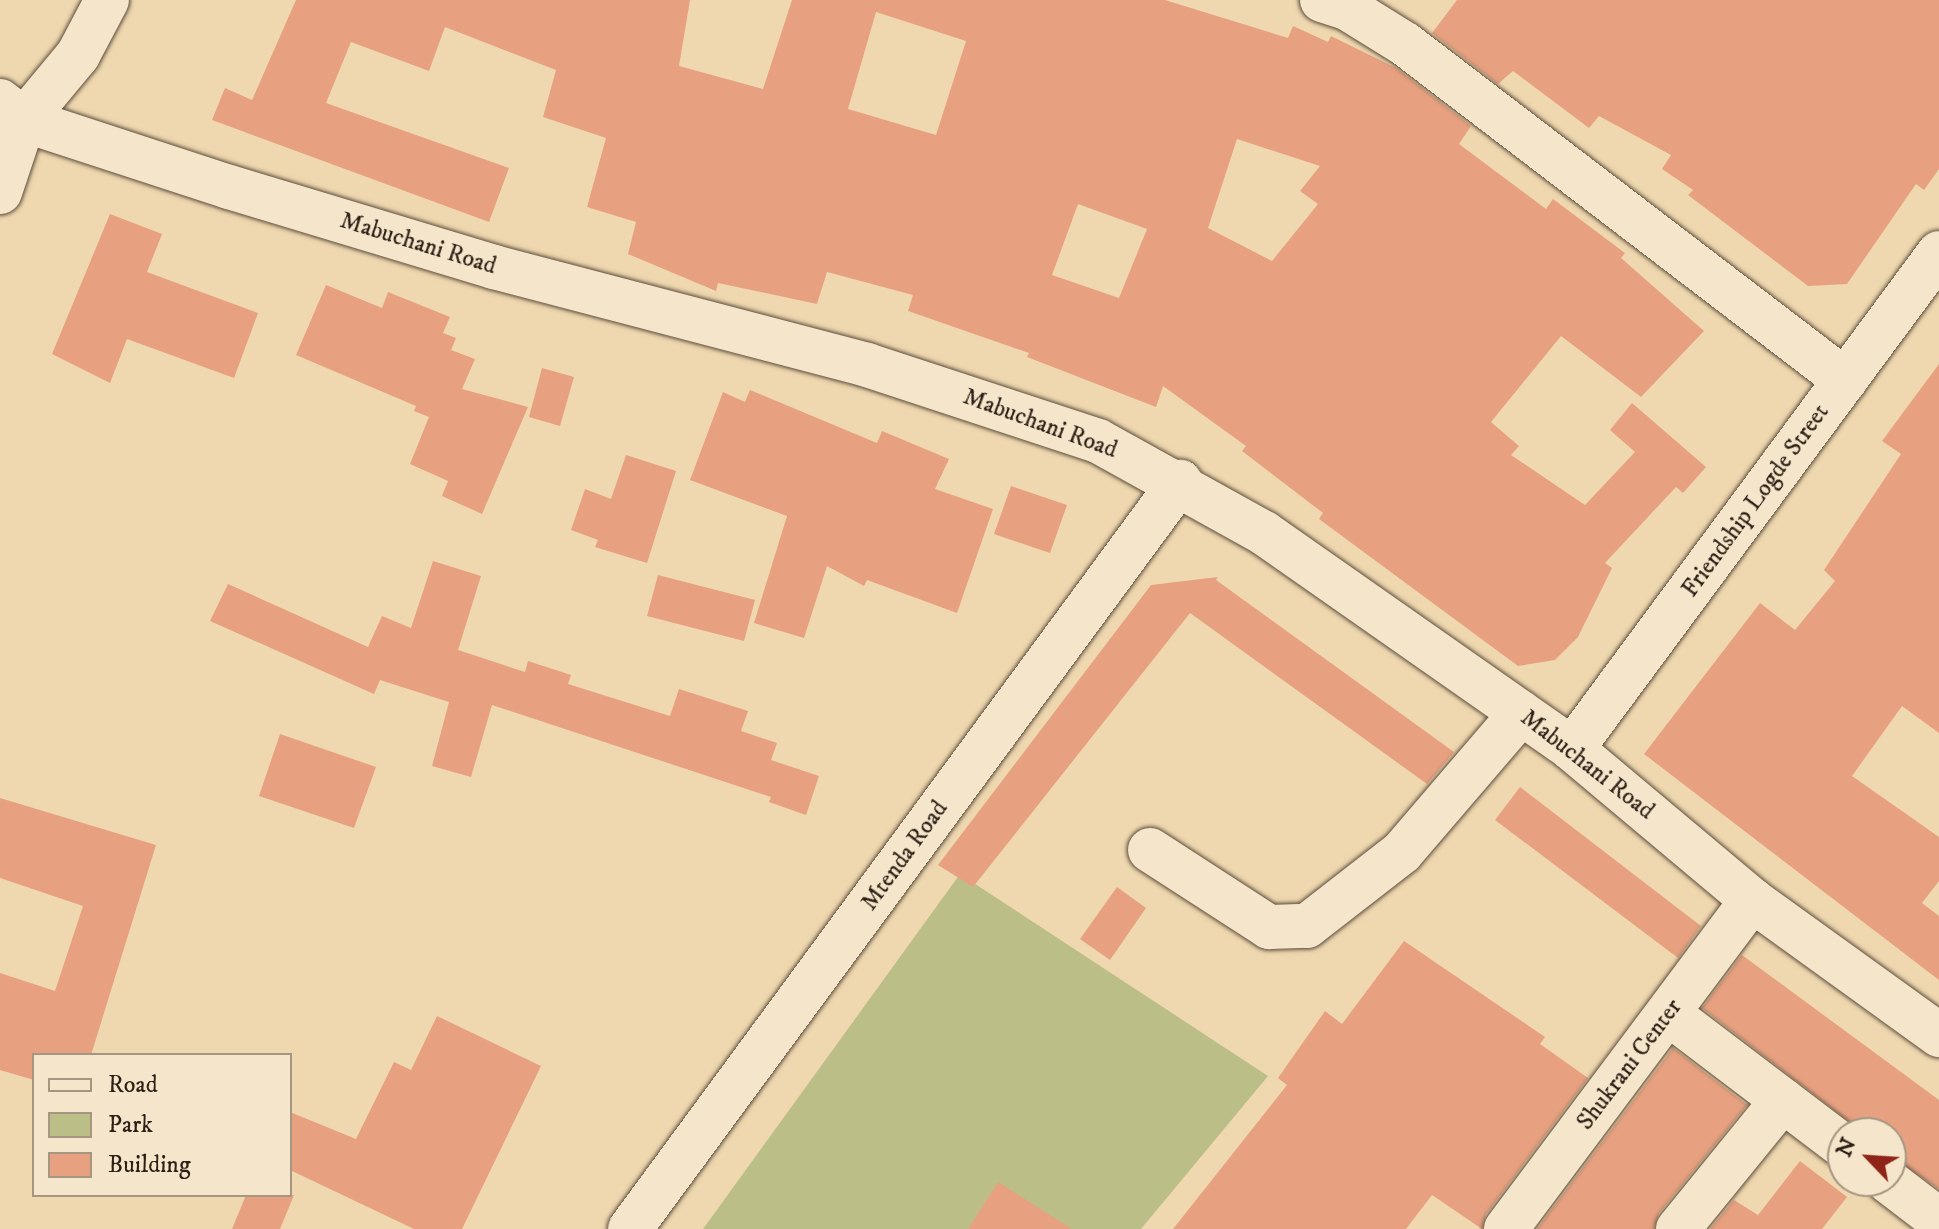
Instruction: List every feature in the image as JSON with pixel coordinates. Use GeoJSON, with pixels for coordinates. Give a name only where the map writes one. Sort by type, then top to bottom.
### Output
{"type":"FeatureCollection","features":[{"type":"Feature","properties":{"kind":"street"},"geometry":{"type":"LineString","coordinates":[[0,192],[12,111],[78,55],[107,0]]}},
{"type":"Feature","properties":{"kind":"street"},"geometry":{"type":"LineString","coordinates":[[1322,0],[1347,8],[1405,44],[1845,380]]}},
{"type":"Feature","properties":{"kind":"street","name":"Mabuchani Road"},"geometry":{"type":"LineString","coordinates":[[12,111],[494,267],[867,365],[1098,441],[1180,482],[1264,533],[1572,749],[1752,900],[1939,1035]]}},
{"type":"Feature","properties":{"kind":"street","name":"Friendship Logde Street"},"geometry":{"type":"LineString","coordinates":[[1572,749],[1939,253]]}},
{"type":"Feature","properties":{"kind":"street","name":"Mtenda Road"},"geometry":{"type":"LineString","coordinates":[[630,1229],[1180,482]]}},
{"type":"Feature","properties":{"kind":"street"},"geometry":{"type":"LineString","coordinates":[[1150,850],[1269,927],[1307,926],[1402,852],[1521,713]]}},
{"type":"Feature","properties":{"kind":"street","name":"Shukrani Center"},"geometry":{"type":"LineString","coordinates":[[1506,1229],[1752,900]]}},
{"type":"Feature","properties":{"kind":"street"},"geometry":{"type":"LineString","coordinates":[[1669,1014],[1827,1134]]}},
{"type":"Feature","properties":{"kind":"street"},"geometry":{"type":"LineString","coordinates":[[1678,1229],[1783,1100]]}},
{"type":"Feature","properties":{"kind":"street"},"geometry":{"type":"LineString","coordinates":[[1907,1196],[1939,1220]]}},
{"type":"Feature","properties":{"kind":"green space"},"geometry":{"type":"Polygon","coordinates":[[[960,874],[1268,1076],[1141,1229],[703,1229],[960,874]]]}},
{"type":"Feature","properties":{"kind":"building"},"geometry":{"type":"Polygon","coordinates":[[[296,0],[690,0],[679,66],[763,89],[792,0],[1165,0],[1288,38],[1293,26],[1328,42],[1331,36],[1396,68],[1471,126],[1459,144],[1546,209],[1553,199],[1625,253],[1621,258],[1704,331],[1641,397],[1561,336],[1491,422],[1519,446],[1511,455],[1585,505],[1635,452],[1610,430],[1632,403],[1706,467],[1683,493],[1676,487],[1605,563],[1612,568],[1578,637],[1555,660],[1518,666],[1319,519],[1323,513],[1242,451],[1246,446],[1163,386],[1156,407],[1027,357],[1029,353],[908,311],[913,295],[827,272],[817,304],[718,283],[716,291],[628,254],[636,222],[587,207],[606,138],[543,117],[556,70],[445,27],[429,71],[351,42],[326,103],[509,168],[489,222],[212,120],[225,88],[252,100],[296,0]],[[876,12],[848,109],[936,135],[966,41],[876,12]],[[1237,139],[1208,228],[1272,261],[1318,204],[1300,191],[1320,166],[1237,139]],[[1078,204],[1052,275],[1119,298],[1147,229],[1078,204]]]}},
{"type":"Feature","properties":{"kind":"building"},"geometry":{"type":"Polygon","coordinates":[[[1457,0],[1939,0],[1939,169],[1924,190],[1916,184],[1847,284],[1808,286],[1688,195],[1693,190],[1662,169],[1671,155],[1599,116],[1589,128],[1513,71],[1498,84],[1432,33],[1457,0]]]}},
{"type":"Feature","properties":{"kind":"building"},"geometry":{"type":"Polygon","coordinates":[[[110,214],[162,234],[147,272],[258,313],[234,378],[127,339],[110,383],[52,354],[110,214]]]}},
{"type":"Feature","properties":{"kind":"building"},"geometry":{"type":"Polygon","coordinates":[[[326,285],[382,308],[388,292],[450,317],[443,333],[456,338],[451,350],[475,359],[462,389],[528,407],[482,514],[442,496],[448,481],[410,464],[429,417],[414,411],[416,406],[296,355],[326,285]]]}},
{"type":"Feature","properties":{"kind":"building"},"geometry":{"type":"Polygon","coordinates":[[[1939,364],[1939,733],[1902,706],[1852,776],[1939,837],[1939,881],[1922,903],[1939,916],[1939,980],[1644,754],[1760,603],[1795,630],[1835,581],[1824,570],[1901,454],[1882,441],[1939,364]]]}},
{"type":"Feature","properties":{"kind":"building"},"geometry":{"type":"Polygon","coordinates":[[[542,368],[574,377],[560,426],[529,417],[542,368]]]}},
{"type":"Feature","properties":{"kind":"building"},"geometry":{"type":"Polygon","coordinates":[[[750,390],[877,443],[882,431],[949,459],[935,489],[993,509],[957,613],[867,580],[864,586],[827,566],[804,638],[754,623],[787,516],[690,480],[723,392],[745,402],[750,390]]]}},
{"type":"Feature","properties":{"kind":"building"},"geometry":{"type":"Polygon","coordinates":[[[626,455],[676,471],[647,563],[595,547],[598,540],[571,530],[585,489],[611,499],[626,455]]]}},
{"type":"Feature","properties":{"kind":"building"},"geometry":{"type":"Polygon","coordinates":[[[1011,486],[1067,505],[1050,553],[994,534],[1011,486]]]}},
{"type":"Feature","properties":{"kind":"building"},"geometry":{"type":"Polygon","coordinates":[[[433,561],[481,576],[458,650],[525,672],[528,661],[571,675],[568,684],[670,716],[679,689],[748,711],[741,731],[777,743],[771,760],[819,776],[806,815],[769,802],[771,797],[492,705],[471,777],[432,766],[449,702],[380,680],[374,694],[210,621],[228,584],[368,647],[382,616],[411,628],[433,561]]]}},
{"type":"Feature","properties":{"kind":"building"},"geometry":{"type":"Polygon","coordinates":[[[658,575],[755,600],[744,641],[647,616],[658,575]]]}},
{"type":"Feature","properties":{"kind":"building"},"geometry":{"type":"Polygon","coordinates":[[[1218,577],[1216,580],[1454,752],[1427,784],[1190,613],[973,887],[938,865],[1151,585],[1218,577]]]}},
{"type":"Feature","properties":{"kind":"building"},"geometry":{"type":"Polygon","coordinates":[[[280,734],[376,767],[354,828],[259,796],[280,734]]]}},
{"type":"Feature","properties":{"kind":"building"},"geometry":{"type":"Polygon","coordinates":[[[1520,787],[1701,926],[1678,958],[1495,820],[1520,787]]]}},
{"type":"Feature","properties":{"kind":"building"},"geometry":{"type":"Polygon","coordinates":[[[0,798],[156,845],[92,1053],[32,1053],[32,1079],[0,1070],[0,973],[55,991],[83,906],[0,878],[0,798]]]}},
{"type":"Feature","properties":{"kind":"building"},"geometry":{"type":"Polygon","coordinates":[[[1117,887],[1146,908],[1110,960],[1080,939],[1117,887]]]}},
{"type":"Feature","properties":{"kind":"building"},"geometry":{"type":"Polygon","coordinates":[[[1404,941],[1545,1037],[1540,1044],[1588,1078],[1486,1214],[1482,1229],[1432,1195],[1406,1229],[1173,1229],[1287,1085],[1278,1078],[1325,1011],[1342,1024],[1404,941]]]}},
{"type":"Feature","properties":{"kind":"building"},"geometry":{"type":"Polygon","coordinates":[[[1742,955],[1939,1100],[1939,1189],[1907,1167],[1907,1117],[1843,1117],[1702,1008],[1742,955]]]}},
{"type":"Feature","properties":{"kind":"building"},"geometry":{"type":"Polygon","coordinates":[[[437,1016],[541,1066],[462,1229],[414,1229],[292,1171],[292,1113],[356,1139],[394,1062],[411,1070],[437,1016]]]}},
{"type":"Feature","properties":{"kind":"building"},"geometry":{"type":"Polygon","coordinates":[[[1673,1048],[1747,1105],[1659,1213],[1654,1229],[1537,1229],[1673,1048]]]}},
{"type":"Feature","properties":{"kind":"building"},"geometry":{"type":"Polygon","coordinates":[[[1800,1161],[1827,1182],[1827,1197],[1847,1197],[1822,1229],[1710,1229],[1734,1200],[1758,1215],[1800,1161]]]}},
{"type":"Feature","properties":{"kind":"building"},"geometry":{"type":"Polygon","coordinates":[[[998,1182],[1072,1229],[968,1229],[998,1182]]]}},
{"type":"Feature","properties":{"kind":"building"},"geometry":{"type":"Polygon","coordinates":[[[294,1195],[280,1229],[232,1229],[245,1197],[294,1195]]]}}]}
